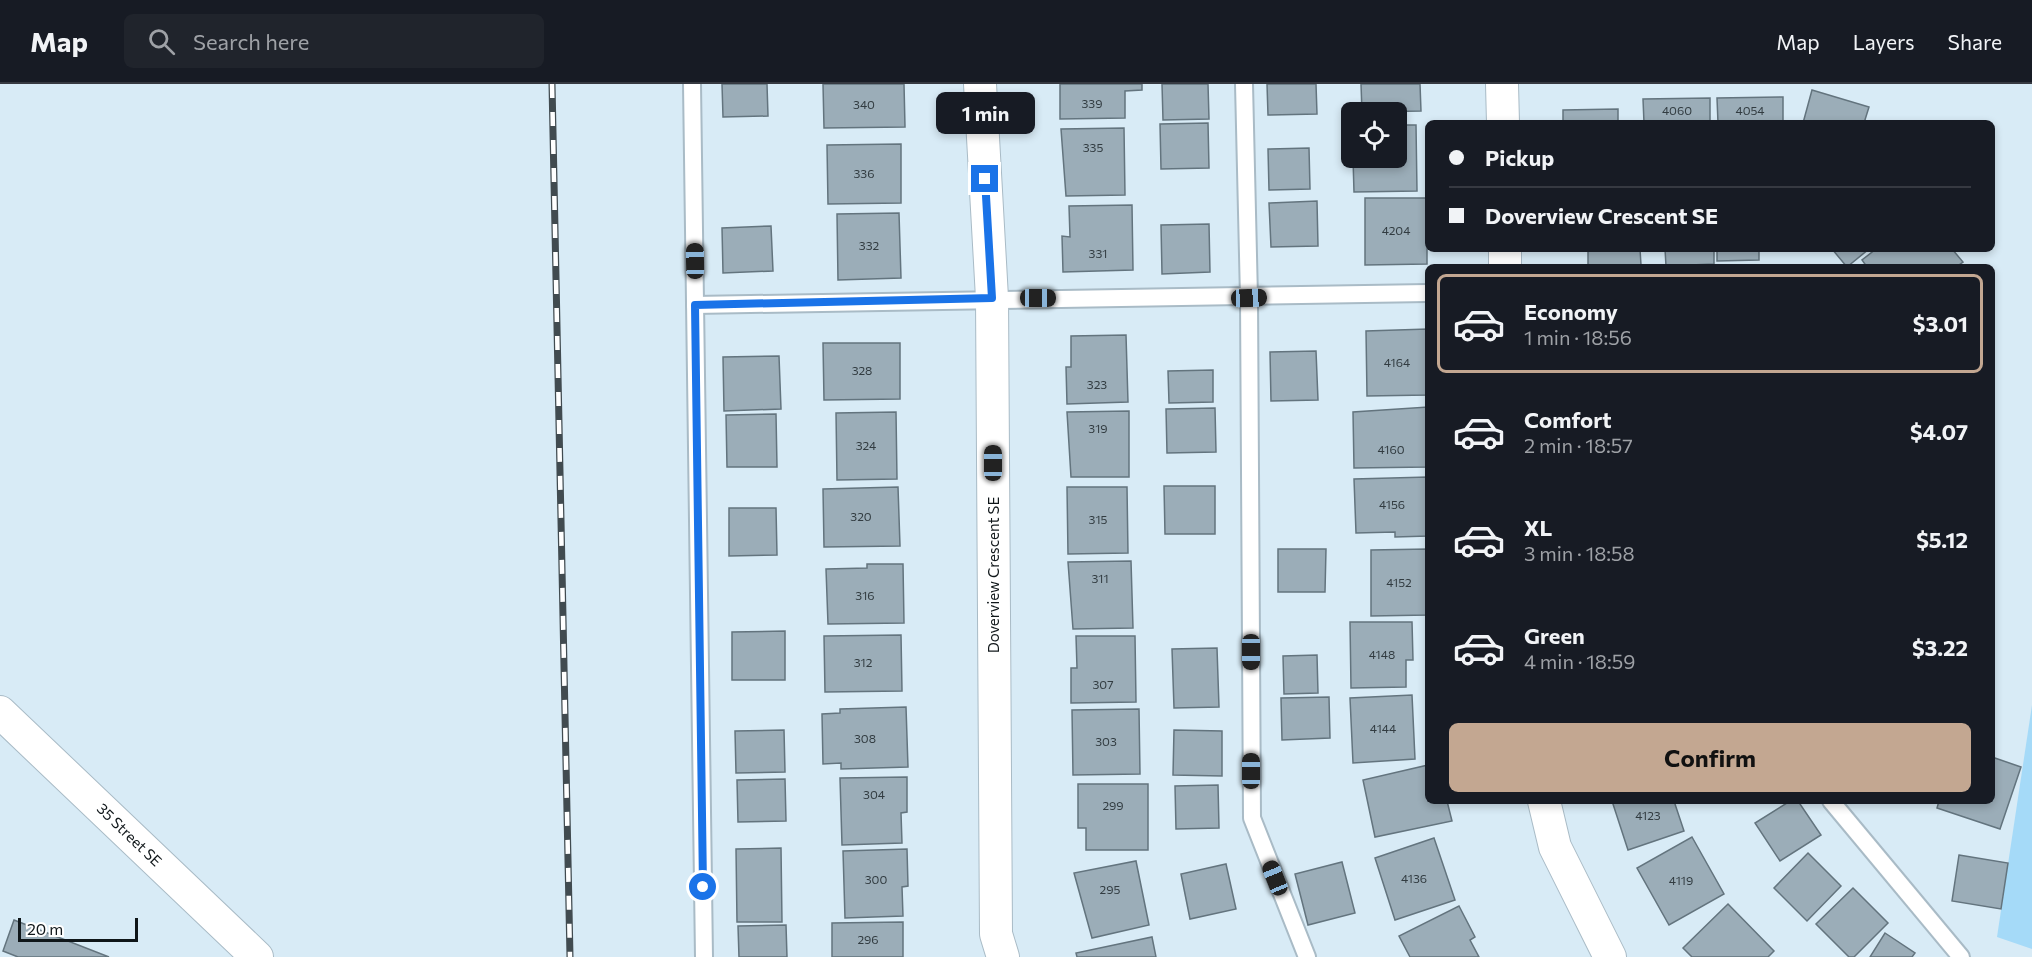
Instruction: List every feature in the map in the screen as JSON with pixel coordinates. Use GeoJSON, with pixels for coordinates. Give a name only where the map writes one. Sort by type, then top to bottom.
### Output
{"type":"FeatureCollection","features":[{"type":"Feature","properties":{"kind":"street","name":"Doverview Crescent SE"},"geometry":{"type":"LineString","coordinates":[[980,84],[992,298],[996,934],[1003,957]]}},
{"type":"Feature","properties":{"kind":"street"},"geometry":{"type":"LineString","coordinates":[[1502,84],[1503,120]]}},
{"type":"Feature","properties":{"kind":"street","name":"35 Street SE"},"geometry":{"type":"LineString","coordinates":[[0,712],[257,957]]}},
{"type":"Feature","properties":{"kind":"street"},"geometry":{"type":"LineString","coordinates":[[1545,804],[1555,847],[1610,957]]}},
{"type":"Feature","properties":{"kind":"lane"},"geometry":{"type":"LineString","coordinates":[[692,84],[704,957]]}},
{"type":"Feature","properties":{"kind":"lane"},"geometry":{"type":"LineString","coordinates":[[1244,84],[1249,298],[1252,818],[1307,957]]}},
{"type":"Feature","properties":{"kind":"lane"},"geometry":{"type":"LineString","coordinates":[[695,305],[992,298],[1249,298],[1425,293]]}},
{"type":"Feature","properties":{"kind":"lane"},"geometry":{"type":"LineString","coordinates":[[1834,804],[1961,957]]}},
{"type":"Feature","properties":{"kind":"shaded area"},"geometry":{"type":"Polygon","coordinates":[[[2032,705],[2032,949],[1997,937],[2032,705]]]}},
{"type":"Feature","properties":{"kind":"building"},"geometry":{"type":"Polygon","coordinates":[[[722,84],[767,84],[768,116],[723,117],[722,84]]]}},
{"type":"Feature","properties":{"kind":"building"},"geometry":{"type":"Polygon","coordinates":[[[823,84],[904,84],[905,127],[824,128],[823,84]]]}},
{"type":"Feature","properties":{"kind":"building"},"geometry":{"type":"Polygon","coordinates":[[[1060,84],[1142,84],[1142,90],[1125,91],[1125,118],[1060,119],[1060,84]]]}},
{"type":"Feature","properties":{"kind":"building"},"geometry":{"type":"Polygon","coordinates":[[[1162,84],[1208,84],[1209,119],[1163,120],[1162,84]]]}},
{"type":"Feature","properties":{"kind":"building"},"geometry":{"type":"Polygon","coordinates":[[[1267,84],[1316,84],[1317,114],[1268,115],[1267,84]]]}},
{"type":"Feature","properties":{"kind":"building"},"geometry":{"type":"Polygon","coordinates":[[[1361,84],[1420,84],[1421,111],[1407,111],[1407,102],[1362,102],[1361,84]]]}},
{"type":"Feature","properties":{"kind":"building"},"geometry":{"type":"Polygon","coordinates":[[[1812,90],[1869,107],[1865,120],[1804,120],[1812,90]]]}},
{"type":"Feature","properties":{"kind":"building"},"geometry":{"type":"Polygon","coordinates":[[[1783,97],[1783,120],[1718,120],[1717,98],[1783,97]]]}},
{"type":"Feature","properties":{"kind":"building"},"geometry":{"type":"Polygon","coordinates":[[[1710,98],[1710,120],[1644,120],[1643,99],[1710,98]]]}},
{"type":"Feature","properties":{"kind":"building"},"geometry":{"type":"Polygon","coordinates":[[[1618,109],[1618,120],[1563,120],[1563,110],[1618,109]]]}},
{"type":"Feature","properties":{"kind":"building"},"geometry":{"type":"Polygon","coordinates":[[[1208,123],[1209,168],[1161,169],[1160,124],[1208,123]]]}},
{"type":"Feature","properties":{"kind":"building"},"geometry":{"type":"Polygon","coordinates":[[[1407,125],[1416,125],[1417,191],[1354,192],[1353,168],[1407,168],[1407,125]]]}},
{"type":"Feature","properties":{"kind":"building"},"geometry":{"type":"Polygon","coordinates":[[[1124,128],[1125,195],[1066,196],[1061,129],[1124,128]]]}},
{"type":"Feature","properties":{"kind":"building"},"geometry":{"type":"Polygon","coordinates":[[[901,144],[901,203],[828,204],[827,145],[901,144]]]}},
{"type":"Feature","properties":{"kind":"building"},"geometry":{"type":"Polygon","coordinates":[[[1309,148],[1310,189],[1269,190],[1268,149],[1309,148]]]}},
{"type":"Feature","properties":{"kind":"building"},"geometry":{"type":"Polygon","coordinates":[[[1365,198],[1425,198],[1427,264],[1365,265],[1365,198]]]}},
{"type":"Feature","properties":{"kind":"building"},"geometry":{"type":"Polygon","coordinates":[[[1317,201],[1318,246],[1271,247],[1269,203],[1317,201]]]}},
{"type":"Feature","properties":{"kind":"building"},"geometry":{"type":"Polygon","coordinates":[[[1132,205],[1133,270],[1063,272],[1062,236],[1070,237],[1069,206],[1132,205]]]}},
{"type":"Feature","properties":{"kind":"building"},"geometry":{"type":"Polygon","coordinates":[[[899,213],[901,278],[838,280],[837,214],[899,213]]]}},
{"type":"Feature","properties":{"kind":"building"},"geometry":{"type":"Polygon","coordinates":[[[1209,224],[1210,272],[1162,274],[1161,225],[1209,224]]]}},
{"type":"Feature","properties":{"kind":"building"},"geometry":{"type":"Polygon","coordinates":[[[771,226],[773,271],[723,273],[722,228],[771,226]]]}},
{"type":"Feature","properties":{"kind":"building"},"geometry":{"type":"Polygon","coordinates":[[[1588,252],[1640,252],[1641,264],[1588,264],[1588,252]]]}},
{"type":"Feature","properties":{"kind":"building"},"geometry":{"type":"Polygon","coordinates":[[[1665,252],[1714,252],[1714,264],[1666,264],[1665,252]]]}},
{"type":"Feature","properties":{"kind":"building"},"geometry":{"type":"Polygon","coordinates":[[[1717,252],[1759,252],[1759,260],[1717,261],[1717,252]]]}},
{"type":"Feature","properties":{"kind":"building"},"geometry":{"type":"Polygon","coordinates":[[[1834,252],[1865,252],[1851,264],[1844,264],[1834,252]]]}},
{"type":"Feature","properties":{"kind":"building"},"geometry":{"type":"Polygon","coordinates":[[[1872,252],[1955,252],[1963,262],[1960,264],[1865,264],[1862,260],[1872,252]]]}},
{"type":"Feature","properties":{"kind":"building"},"geometry":{"type":"Polygon","coordinates":[[[1425,329],[1425,395],[1367,396],[1366,331],[1425,329]]]}},
{"type":"Feature","properties":{"kind":"building"},"geometry":{"type":"Polygon","coordinates":[[[1126,335],[1128,402],[1067,404],[1066,367],[1071,367],[1071,336],[1126,335]]]}},
{"type":"Feature","properties":{"kind":"building"},"geometry":{"type":"Polygon","coordinates":[[[823,343],[900,343],[900,399],[824,400],[823,343]]]}},
{"type":"Feature","properties":{"kind":"building"},"geometry":{"type":"Polygon","coordinates":[[[1316,351],[1318,400],[1271,401],[1270,352],[1316,351]]]}},
{"type":"Feature","properties":{"kind":"building"},"geometry":{"type":"Polygon","coordinates":[[[779,356],[781,409],[724,411],[723,357],[779,356]]]}},
{"type":"Feature","properties":{"kind":"building"},"geometry":{"type":"Polygon","coordinates":[[[1213,370],[1213,402],[1169,403],[1168,371],[1213,370]]]}},
{"type":"Feature","properties":{"kind":"building"},"geometry":{"type":"Polygon","coordinates":[[[1425,407],[1425,467],[1354,468],[1353,412],[1425,407]]]}},
{"type":"Feature","properties":{"kind":"building"},"geometry":{"type":"Polygon","coordinates":[[[1215,408],[1216,452],[1167,453],[1166,409],[1215,408]]]}},
{"type":"Feature","properties":{"kind":"building"},"geometry":{"type":"Polygon","coordinates":[[[1129,411],[1129,477],[1071,477],[1067,412],[1129,411]]]}},
{"type":"Feature","properties":{"kind":"building"},"geometry":{"type":"Polygon","coordinates":[[[896,412],[897,479],[837,480],[836,413],[896,412]]]}},
{"type":"Feature","properties":{"kind":"building"},"geometry":{"type":"Polygon","coordinates":[[[776,414],[777,467],[727,467],[726,415],[776,414]]]}},
{"type":"Feature","properties":{"kind":"building"},"geometry":{"type":"Polygon","coordinates":[[[1425,477],[1425,536],[1395,537],[1395,532],[1356,533],[1354,479],[1425,477]]]}},
{"type":"Feature","properties":{"kind":"building"},"geometry":{"type":"Polygon","coordinates":[[[1164,486],[1215,486],[1215,534],[1165,534],[1164,486]]]}},
{"type":"Feature","properties":{"kind":"building"},"geometry":{"type":"Polygon","coordinates":[[[898,487],[900,546],[824,547],[823,489],[898,487]]]}},
{"type":"Feature","properties":{"kind":"building"},"geometry":{"type":"Polygon","coordinates":[[[1067,487],[1127,487],[1128,553],[1068,554],[1067,487]]]}},
{"type":"Feature","properties":{"kind":"building"},"geometry":{"type":"Polygon","coordinates":[[[729,508],[776,508],[777,555],[729,556],[729,508]]]}},
{"type":"Feature","properties":{"kind":"building"},"geometry":{"type":"Polygon","coordinates":[[[1278,549],[1326,549],[1325,592],[1278,592],[1278,549]]]}},
{"type":"Feature","properties":{"kind":"building"},"geometry":{"type":"Polygon","coordinates":[[[1425,549],[1425,615],[1371,616],[1371,550],[1425,549]]]}},
{"type":"Feature","properties":{"kind":"building"},"geometry":{"type":"Polygon","coordinates":[[[1131,561],[1133,628],[1073,629],[1068,562],[1131,561]]]}},
{"type":"Feature","properties":{"kind":"building"},"geometry":{"type":"Polygon","coordinates":[[[867,564],[903,564],[904,623],[828,624],[826,569],[867,568],[867,564]]]}},
{"type":"Feature","properties":{"kind":"building"},"geometry":{"type":"Polygon","coordinates":[[[1350,622],[1412,622],[1413,660],[1406,660],[1406,687],[1351,688],[1350,622]]]}},
{"type":"Feature","properties":{"kind":"building"},"geometry":{"type":"Polygon","coordinates":[[[785,631],[785,680],[732,680],[732,632],[785,631]]]}},
{"type":"Feature","properties":{"kind":"building"},"geometry":{"type":"Polygon","coordinates":[[[901,635],[902,691],[825,692],[824,636],[901,635]]]}},
{"type":"Feature","properties":{"kind":"building"},"geometry":{"type":"Polygon","coordinates":[[[1076,636],[1135,636],[1136,702],[1071,703],[1071,668],[1077,668],[1076,636]]]}},
{"type":"Feature","properties":{"kind":"building"},"geometry":{"type":"Polygon","coordinates":[[[1217,648],[1219,707],[1174,708],[1172,649],[1217,648]]]}},
{"type":"Feature","properties":{"kind":"building"},"geometry":{"type":"Polygon","coordinates":[[[1317,655],[1318,693],[1284,694],[1283,656],[1317,655]]]}},
{"type":"Feature","properties":{"kind":"building"},"geometry":{"type":"Polygon","coordinates":[[[1412,695],[1415,759],[1353,763],[1350,698],[1412,695]]]}},
{"type":"Feature","properties":{"kind":"building"},"geometry":{"type":"Polygon","coordinates":[[[1329,697],[1330,738],[1282,740],[1281,698],[1329,697]]]}},
{"type":"Feature","properties":{"kind":"building"},"geometry":{"type":"Polygon","coordinates":[[[906,707],[908,767],[841,769],[841,763],[823,764],[822,714],[840,713],[840,709],[906,707]]]}},
{"type":"Feature","properties":{"kind":"building"},"geometry":{"type":"Polygon","coordinates":[[[1139,709],[1140,774],[1073,775],[1072,710],[1139,709]]]}},
{"type":"Feature","properties":{"kind":"building"},"geometry":{"type":"Polygon","coordinates":[[[784,730],[785,772],[736,773],[735,731],[784,730]]]}},
{"type":"Feature","properties":{"kind":"building"},"geometry":{"type":"Polygon","coordinates":[[[1174,730],[1222,731],[1222,776],[1173,775],[1174,730]]]}},
{"type":"Feature","properties":{"kind":"building"},"geometry":{"type":"Polygon","coordinates":[[[1995,758],[2021,767],[2000,829],[1937,808],[1938,804],[1995,804],[1995,758]]]}},
{"type":"Feature","properties":{"kind":"building"},"geometry":{"type":"Polygon","coordinates":[[[1425,766],[1425,804],[1448,804],[1452,821],[1375,837],[1363,780],[1425,766]]]}},
{"type":"Feature","properties":{"kind":"building"},"geometry":{"type":"Polygon","coordinates":[[[907,777],[907,812],[901,813],[902,843],[842,845],[840,778],[907,777]]]}},
{"type":"Feature","properties":{"kind":"building"},"geometry":{"type":"Polygon","coordinates":[[[785,779],[786,821],[738,822],[737,780],[785,779]]]}},
{"type":"Feature","properties":{"kind":"building"},"geometry":{"type":"Polygon","coordinates":[[[1078,784],[1148,784],[1148,850],[1086,850],[1086,828],[1078,828],[1078,784]]]}},
{"type":"Feature","properties":{"kind":"building"},"geometry":{"type":"Polygon","coordinates":[[[1218,785],[1219,828],[1176,829],[1175,786],[1218,785]]]}},
{"type":"Feature","properties":{"kind":"building"},"geometry":{"type":"Polygon","coordinates":[[[1613,804],[1675,804],[1684,831],[1628,850],[1613,804]]]}},
{"type":"Feature","properties":{"kind":"building"},"geometry":{"type":"Polygon","coordinates":[[[1785,804],[1800,804],[1821,835],[1780,861],[1755,823],[1785,804]]]}},
{"type":"Feature","properties":{"kind":"building"},"geometry":{"type":"Polygon","coordinates":[[[1692,837],[1724,894],[1669,925],[1637,868],[1692,837]]]}},
{"type":"Feature","properties":{"kind":"building"},"geometry":{"type":"Polygon","coordinates":[[[1434,838],[1455,900],[1395,920],[1375,858],[1434,838]]]}},
{"type":"Feature","properties":{"kind":"building"},"geometry":{"type":"Polygon","coordinates":[[[781,848],[782,922],[737,922],[736,849],[781,848]]]}},
{"type":"Feature","properties":{"kind":"building"},"geometry":{"type":"Polygon","coordinates":[[[907,849],[908,886],[902,887],[903,916],[845,918],[843,851],[907,849]]]}},
{"type":"Feature","properties":{"kind":"building"},"geometry":{"type":"Polygon","coordinates":[[[1808,853],[1841,886],[1807,921],[1774,888],[1808,853]]]}},
{"type":"Feature","properties":{"kind":"building"},"geometry":{"type":"Polygon","coordinates":[[[1959,855],[2008,863],[2001,909],[1952,901],[1959,855]]]}},
{"type":"Feature","properties":{"kind":"building"},"geometry":{"type":"Polygon","coordinates":[[[1136,861],[1149,925],[1092,938],[1074,873],[1136,861]]]}},
{"type":"Feature","properties":{"kind":"building"},"geometry":{"type":"Polygon","coordinates":[[[1342,862],[1355,913],[1308,925],[1295,874],[1342,862]]]}},
{"type":"Feature","properties":{"kind":"building"},"geometry":{"type":"Polygon","coordinates":[[[1226,864],[1236,909],[1190,919],[1181,874],[1226,864]]]}},
{"type":"Feature","properties":{"kind":"building"},"geometry":{"type":"Polygon","coordinates":[[[1853,888],[1888,923],[1854,957],[1849,957],[1816,924],[1853,888]]]}},
{"type":"Feature","properties":{"kind":"building"},"geometry":{"type":"Polygon","coordinates":[[[1728,904],[1774,951],[1768,957],[1692,957],[1683,948],[1728,904]]]}},
{"type":"Feature","properties":{"kind":"building"},"geometry":{"type":"Polygon","coordinates":[[[1459,906],[1475,937],[1470,940],[1479,957],[1410,957],[1399,936],[1459,906]]]}},
{"type":"Feature","properties":{"kind":"building"},"geometry":{"type":"Polygon","coordinates":[[[14,920],[109,957],[18,957],[3,951],[14,920]]]}},
{"type":"Feature","properties":{"kind":"building"},"geometry":{"type":"Polygon","coordinates":[[[903,922],[903,957],[832,957],[832,923],[903,922]]]}},
{"type":"Feature","properties":{"kind":"building"},"geometry":{"type":"Polygon","coordinates":[[[786,925],[787,957],[739,957],[738,926],[786,925]]]}},
{"type":"Feature","properties":{"kind":"building"},"geometry":{"type":"Polygon","coordinates":[[[1885,933],[1915,953],[1912,957],[1870,957],[1885,933]]]}},
{"type":"Feature","properties":{"kind":"building"},"geometry":{"type":"Polygon","coordinates":[[[1152,937],[1156,957],[1077,957],[1076,953],[1152,937]]]}},
{"type":"Feature","properties":{"kind":"railway"},"geometry":{"type":"LineString","coordinates":[[552,84],[570,957]]}},
{"type":"Feature","properties":{"kind":"route"},"geometry":{"type":"LineString","coordinates":[[703,887],[695,305],[992,298],[985,179]]}}]}
